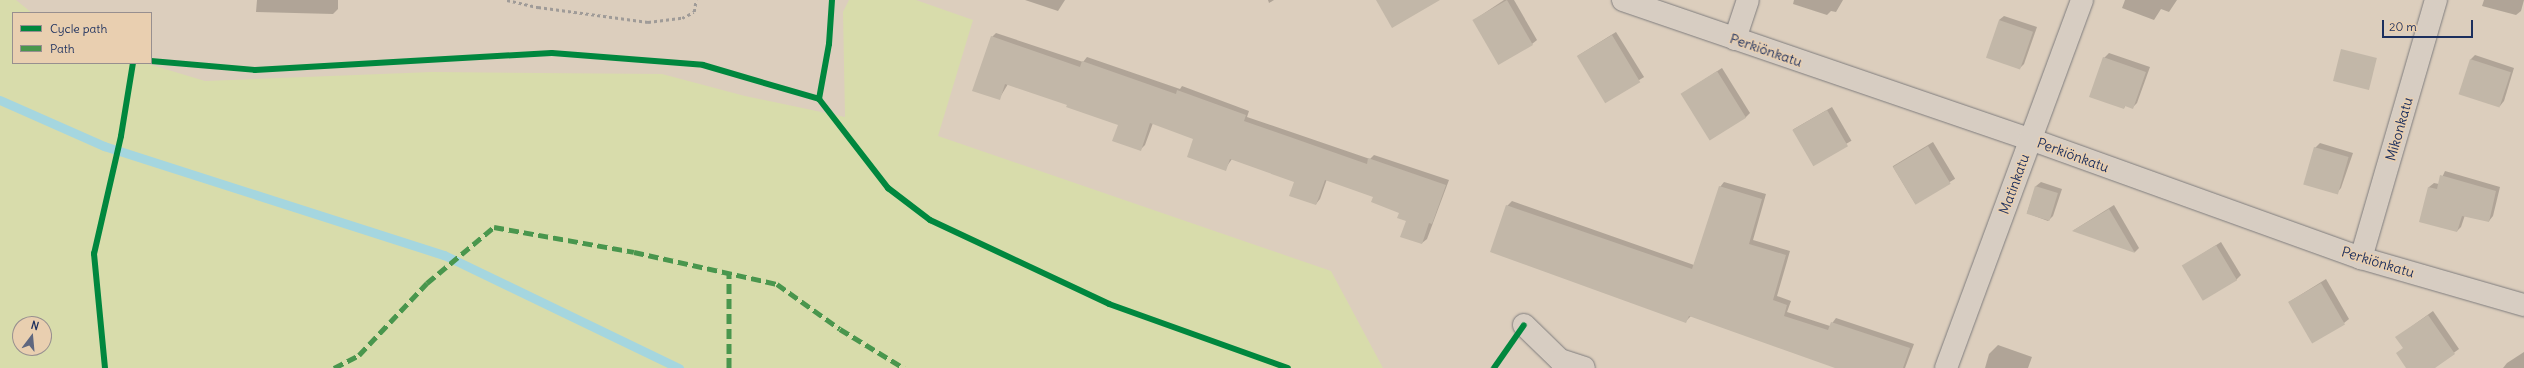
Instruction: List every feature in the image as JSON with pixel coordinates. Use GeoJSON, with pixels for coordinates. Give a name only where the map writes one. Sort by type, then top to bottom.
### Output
{"type":"FeatureCollection","features":[{"type":"Feature","properties":{"kind":"street","name":"Perkiönkatu"},"geometry":{"type":"LineString","coordinates":[[1623,0],[2030,139],[2361,258],[2524,305]]}},
{"type":"Feature","properties":{"kind":"street"},"geometry":{"type":"LineString","coordinates":[[1735,39],[1748,0]]}},
{"type":"Feature","properties":{"kind":"street","name":"Matinkatu"},"geometry":{"type":"LineString","coordinates":[[1946,368],[2082,0]]}},
{"type":"Feature","properties":{"kind":"street","name":"Mikonkatu"},"geometry":{"type":"LineString","coordinates":[[2361,258],[2436,0]]}},
{"type":"Feature","properties":{"kind":"street"},"geometry":{"type":"LineString","coordinates":[[1524,325],[1560,360],[1584,368]]}},
{"type":"Feature","properties":{"kind":"path"},"geometry":{"type":"LineString","coordinates":[[507,0],[538,7],[648,22],[682,18],[694,12],[696,0]]}},
{"type":"Feature","properties":{"kind":"green space"},"geometry":{"type":"Polygon","coordinates":[[[0,0],[16,0],[31,12],[12,12],[12,64],[148,64],[205,81],[432,72],[662,74],[745,96],[845,117],[843,12],[849,0],[916,0],[973,20],[938,136],[1331,271],[1383,368],[0,368],[0,0]]]}},
{"type":"Feature","properties":{"kind":"building"},"geometry":{"type":"Polygon","coordinates":[[[1376,0],[1440,0],[1392,28],[1376,0]]]}},
{"type":"Feature","properties":{"kind":"building"},"geometry":{"type":"Polygon","coordinates":[[[1507,0],[1533,45],[1498,65],[1472,20],[1507,0]]]}},
{"type":"Feature","properties":{"kind":"building"},"geometry":{"type":"Polygon","coordinates":[[[1999,20],[2033,32],[2020,70],[1986,58],[1999,20]]]}},
{"type":"Feature","properties":{"kind":"building"},"geometry":{"type":"Polygon","coordinates":[[[1612,35],[1640,82],[1605,103],[1577,56],[1612,35]]]}},
{"type":"Feature","properties":{"kind":"building"},"geometry":{"type":"Polygon","coordinates":[[[991,36],[1080,67],[1082,61],[1176,94],[1177,90],[1246,115],[1244,121],[1367,164],[1368,158],[1446,185],[1432,224],[1429,223],[1422,244],[1400,237],[1406,221],[1397,218],[1399,213],[1371,202],[1373,197],[1325,180],[1316,205],[1289,196],[1294,182],[1230,159],[1226,171],[1187,157],[1193,139],[1150,123],[1141,151],[1112,141],[1118,125],[1066,107],[1067,105],[1005,84],[1000,100],[972,91],[991,36]]]}},
{"type":"Feature","properties":{"kind":"building"},"geometry":{"type":"Polygon","coordinates":[[[2341,49],[2377,58],[2369,90],[2333,81],[2341,49]]]}},
{"type":"Feature","properties":{"kind":"building"},"geometry":{"type":"Polygon","coordinates":[[[2103,57],[2146,72],[2133,109],[2125,106],[2124,109],[2089,97],[2103,57]]]}},
{"type":"Feature","properties":{"kind":"building"},"geometry":{"type":"Polygon","coordinates":[[[2470,59],[2511,72],[2499,107],[2459,94],[2470,59]]]}},
{"type":"Feature","properties":{"kind":"building"},"geometry":{"type":"Polygon","coordinates":[[[1717,71],[1746,118],[1710,140],[1681,94],[1717,71]]]}},
{"type":"Feature","properties":{"kind":"building"},"geometry":{"type":"Polygon","coordinates":[[[1827,110],[1848,146],[1813,166],[1792,130],[1827,110]]]}},
{"type":"Feature","properties":{"kind":"building"},"geometry":{"type":"Polygon","coordinates":[[[1928,146],[1951,184],[1916,205],[1893,167],[1928,146]]]}},
{"type":"Feature","properties":{"kind":"building"},"geometry":{"type":"Polygon","coordinates":[[[2314,147],[2349,157],[2338,194],[2303,184],[2314,147]]]}},
{"type":"Feature","properties":{"kind":"building"},"geometry":{"type":"Polygon","coordinates":[[[2440,175],[2496,191],[2489,222],[2462,216],[2457,232],[2419,222],[2428,187],[2437,189],[2440,175]]]}},
{"type":"Feature","properties":{"kind":"building"},"geometry":{"type":"Polygon","coordinates":[[[1719,186],[1762,199],[1749,244],[1786,255],[1773,300],[1787,305],[1784,316],[1828,330],[1831,322],[1910,348],[1903,368],[1835,368],[1689,316],[1686,323],[1490,252],[1506,205],[1692,269],[1719,186]]]}},
{"type":"Feature","properties":{"kind":"building"},"geometry":{"type":"Polygon","coordinates":[[[2035,186],[2058,193],[2049,221],[2027,214],[2035,186]]]}},
{"type":"Feature","properties":{"kind":"building"},"geometry":{"type":"Polygon","coordinates":[[[2109,209],[2135,253],[2072,231],[2109,209]]]}},
{"type":"Feature","properties":{"kind":"building"},"geometry":{"type":"Polygon","coordinates":[[[2216,245],[2237,280],[2203,301],[2182,266],[2216,245]]]}},
{"type":"Feature","properties":{"kind":"building"},"geometry":{"type":"Polygon","coordinates":[[[2321,283],[2345,325],[2312,344],[2288,302],[2321,283]]]}},
{"type":"Feature","properties":{"kind":"building"},"geometry":{"type":"Polygon","coordinates":[[[2428,315],[2455,354],[2435,368],[2406,368],[2396,353],[2403,348],[2395,337],[2428,315]]]}},
{"type":"Feature","properties":{"kind":"waterway"},"geometry":{"type":"LineString","coordinates":[[0,100],[104,146],[444,255],[679,368]]}},
{"type":"Feature","properties":{"kind":"marked path"},"geometry":{"type":"LineString","coordinates":[[334,368],[359,355],[427,283],[494,227],[634,252],[777,284],[840,329],[904,368]]}},
{"type":"Feature","properties":{"kind":"marked path"},"geometry":{"type":"LineString","coordinates":[[729,273],[729,368]]}},
{"type":"Feature","properties":{"kind":"cycle path"},"geometry":{"type":"LineString","coordinates":[[819,99],[829,44],[832,0]]}},
{"type":"Feature","properties":{"kind":"cycle path"},"geometry":{"type":"LineString","coordinates":[[152,61],[255,70],[552,53],[703,65],[819,99],[888,188],[930,220],[1109,304],[1288,368]]}},
{"type":"Feature","properties":{"kind":"cycle path"},"geometry":{"type":"LineString","coordinates":[[105,368],[94,254],[121,136],[133,64]]}},
{"type":"Feature","properties":{"kind":"cycle path"},"geometry":{"type":"LineString","coordinates":[[1494,368],[1524,325]]}}]}
